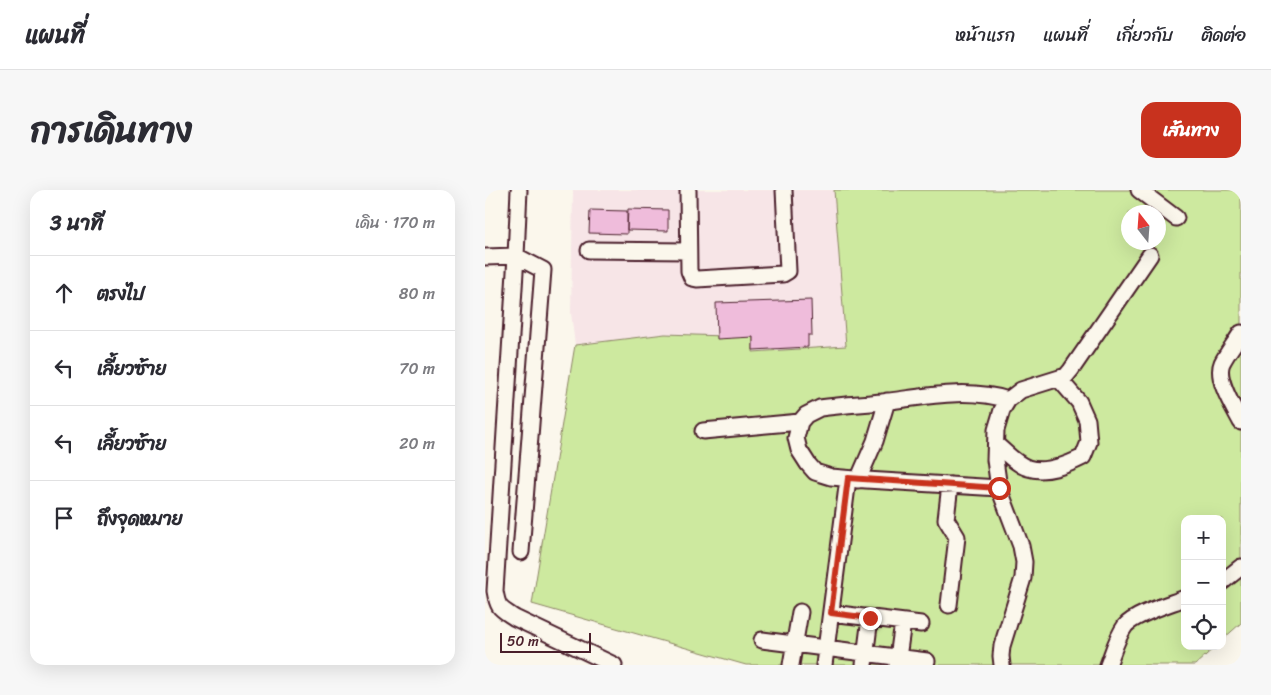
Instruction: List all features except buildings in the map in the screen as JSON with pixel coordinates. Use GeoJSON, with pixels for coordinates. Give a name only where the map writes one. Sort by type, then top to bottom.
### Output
{"type":"FeatureCollection","features":[{"type":"Feature","properties":{"kind":"street"},"geometry":{"type":"LineString","coordinates":[[519,190],[495,591],[497,603],[500,608],[515,618],[614,665]]}},
{"type":"Feature","properties":{"kind":"street"},"geometry":{"type":"LineString","coordinates":[[689,190],[689,271],[692,278],[697,279],[783,274],[788,271],[784,190]]}},
{"type":"Feature","properties":{"kind":"street"},"geometry":{"type":"LineString","coordinates":[[1139,190],[1176,218]]}},
{"type":"Feature","properties":{"kind":"street"},"geometry":{"type":"LineString","coordinates":[[589,250],[688,251]]}},
{"type":"Feature","properties":{"kind":"street"},"geometry":{"type":"LineString","coordinates":[[1002,665],[1002,646],[1023,578],[1024,562],[1021,546],[999,488],[995,460],[996,430],[1002,410],[1008,400],[1021,390],[1066,376],[1150,255]]}},
{"type":"Feature","properties":{"kind":"street"},"geometry":{"type":"LineString","coordinates":[[485,257],[516,256],[543,270],[521,552]]}},
{"type":"Feature","properties":{"kind":"street"},"geometry":{"type":"LineString","coordinates":[[1241,333],[1221,364],[1220,373],[1221,382],[1241,422]]}},
{"type":"Feature","properties":{"kind":"street"},"geometry":{"type":"LineString","coordinates":[[996,444],[1017,462],[1029,468],[1046,470],[1070,464],[1083,457],[1089,442],[1087,420],[1079,402],[1059,379]]}},
{"type":"Feature","properties":{"kind":"street"},"geometry":{"type":"LineString","coordinates":[[999,488],[831,477],[815,472],[799,450],[796,438],[800,422],[806,414],[820,408],[956,393],[997,396],[1008,400]]}},
{"type":"Feature","properties":{"kind":"street"},"geometry":{"type":"LineString","coordinates":[[824,665],[853,479],[875,441],[887,401]]}},
{"type":"Feature","properties":{"kind":"street"},"geometry":{"type":"LineString","coordinates":[[703,432],[800,422]]}},
{"type":"Feature","properties":{"kind":"street"},"geometry":{"type":"LineString","coordinates":[[949,605],[957,537],[946,519],[950,485]]}},
{"type":"Feature","properties":{"kind":"street"},"geometry":{"type":"LineString","coordinates":[[1226,579],[1241,567]]}},
{"type":"Feature","properties":{"kind":"street"},"geometry":{"type":"LineString","coordinates":[[1108,665],[1126,626],[1135,618],[1181,600]]}},
{"type":"Feature","properties":{"kind":"street"},"geometry":{"type":"LineString","coordinates":[[791,665],[800,612]]}},
{"type":"Feature","properties":{"kind":"street"},"geometry":{"type":"LineString","coordinates":[[831,613],[921,624]]}},
{"type":"Feature","properties":{"kind":"street"},"geometry":{"type":"LineString","coordinates":[[865,659],[870,618]]}},
{"type":"Feature","properties":{"kind":"street"},"geometry":{"type":"LineString","coordinates":[[897,661],[903,622]]}},
{"type":"Feature","properties":{"kind":"street"},"geometry":{"type":"LineString","coordinates":[[762,640],[827,648],[865,659],[927,661]]}},
{"type":"Feature","properties":{"kind":"shaded area"},"geometry":{"type":"Polygon","coordinates":[[[573,190],[834,190],[847,346],[753,352],[665,334],[575,345],[571,313],[573,190]]]}},
{"type":"Feature","properties":{"kind":"green space"},"geometry":{"type":"Polygon","coordinates":[[[834,190],[1241,190],[1241,623],[1226,636],[1226,515],[1181,515],[1181,650],[1212,650],[1195,665],[746,665],[532,604],[575,345],[665,334],[753,337],[753,352],[846,346],[834,190]]]}},
{"type":"Feature","properties":{"kind":"route"},"geometry":{"type":"LineString","coordinates":[[870,618],[831,613],[848,478],[999,488]]}}]}
